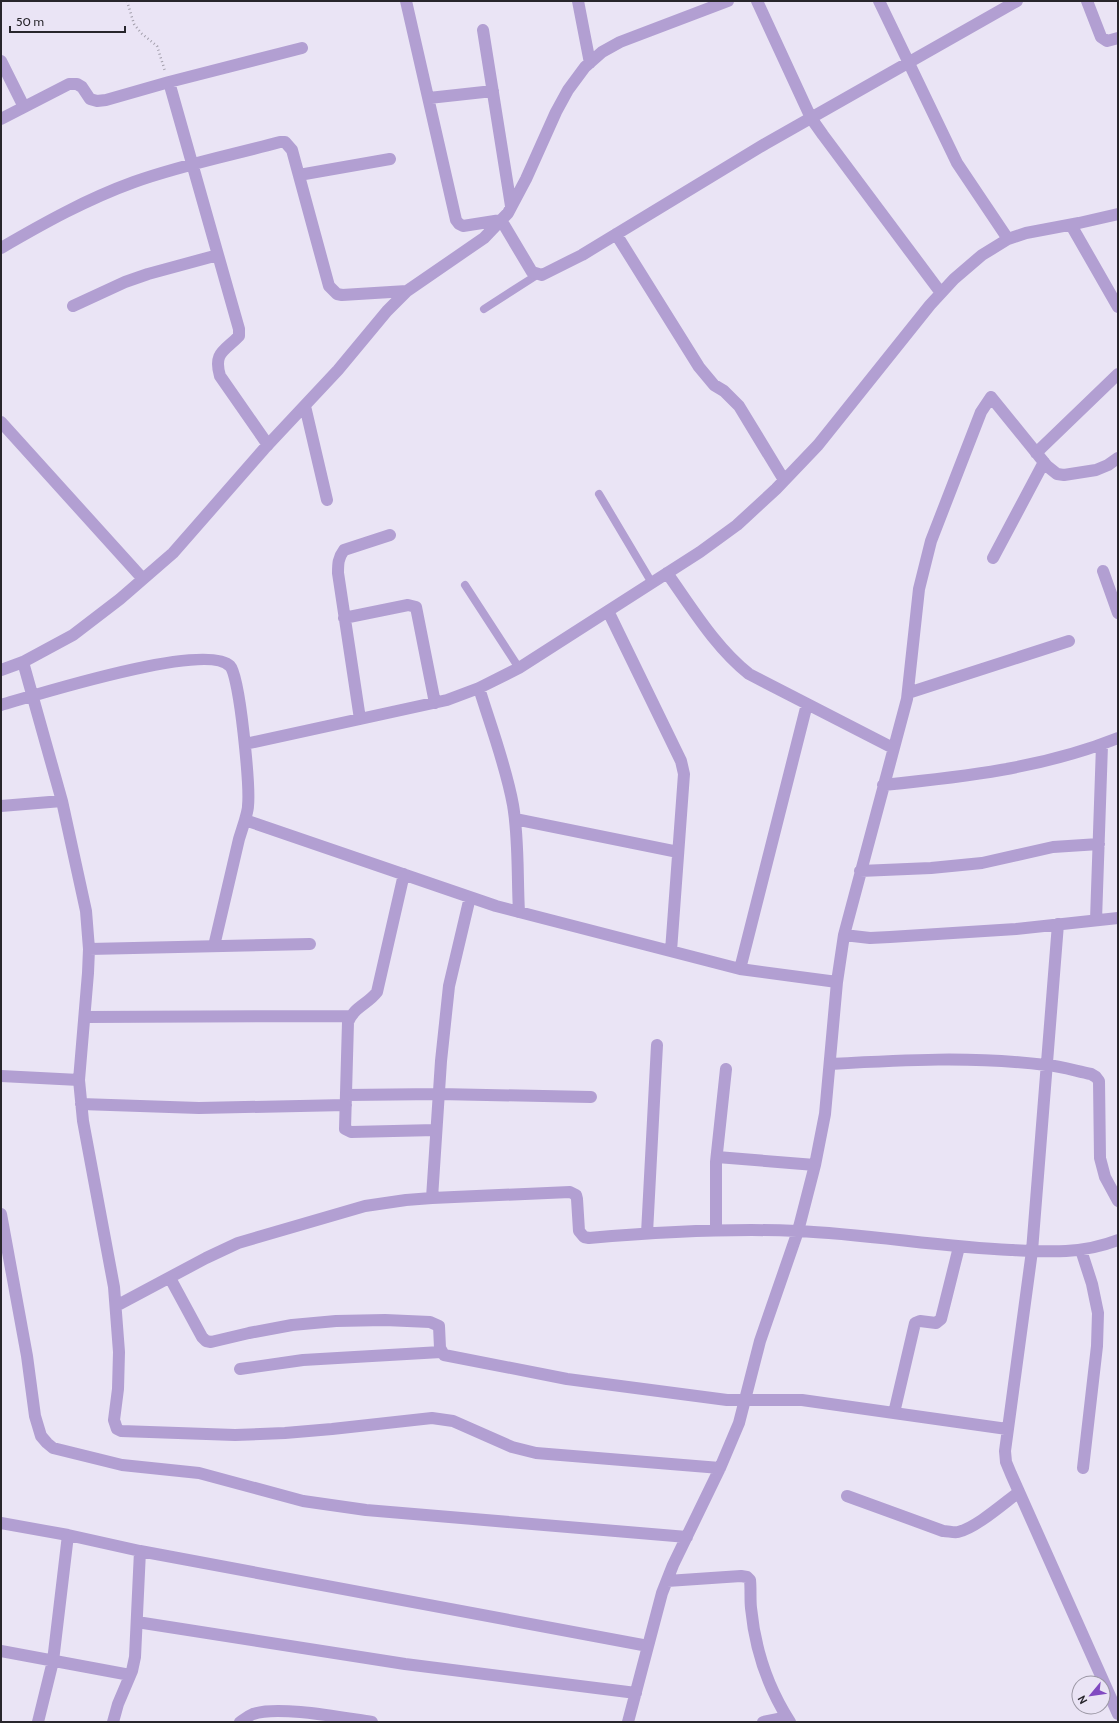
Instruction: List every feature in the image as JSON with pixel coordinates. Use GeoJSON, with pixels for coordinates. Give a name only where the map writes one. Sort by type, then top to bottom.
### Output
{"type":"FeatureCollection","features":[{"type":"Feature","properties":{"kind":"street"},"geometry":{"type":"LineString","coordinates":[[406,1],[456,220],[458,224],[467,226],[501,220]]}},
{"type":"Feature","properties":{"kind":"street"},"geometry":{"type":"LineString","coordinates":[[578,1],[590,63]]}},
{"type":"Feature","properties":{"kind":"street"},"geometry":{"type":"LineString","coordinates":[[1,670],[23,662],[73,635],[120,599],[173,553],[268,445],[338,370],[387,311],[408,291],[484,238],[501,220],[511,206],[568,90],[590,63],[602,52],[620,42],[710,4],[728,1]]}},
{"type":"Feature","properties":{"kind":"street"},"geometry":{"type":"LineString","coordinates":[[757,1],[811,118],[822,136],[941,293]]}},
{"type":"Feature","properties":{"kind":"street"},"geometry":{"type":"LineString","coordinates":[[879,1],[957,163],[1008,239]]}},
{"type":"Feature","properties":{"kind":"street"},"geometry":{"type":"LineString","coordinates":[[501,220],[532,272],[537,275],[549,273],[765,144],[1017,1]]}},
{"type":"Feature","properties":{"kind":"street"},"geometry":{"type":"LineString","coordinates":[[1087,1],[1101,37],[1107,41],[1118,38]]}},
{"type":"Feature","properties":{"kind":"street"},"geometry":{"type":"LineString","coordinates":[[483,30],[511,206]]}},
{"type":"Feature","properties":{"kind":"street"},"geometry":{"type":"LineString","coordinates":[[1,119],[69,84],[77,84],[82,87],[90,99],[97,101],[106,100],[169,82],[302,48]]}},
{"type":"Feature","properties":{"kind":"street"},"geometry":{"type":"LineString","coordinates":[[1,61],[24,107]]}},
{"type":"Feature","properties":{"kind":"street"},"geometry":{"type":"LineString","coordinates":[[169,82],[239,329],[239,336],[217,360],[220,376],[268,445]]}},
{"type":"Feature","properties":{"kind":"street"},"geometry":{"type":"LineString","coordinates":[[429,98],[492,90]]}},
{"type":"Feature","properties":{"kind":"street"},"geometry":{"type":"LineString","coordinates":[[1,248],[49,220],[93,199],[135,182],[192,165],[280,142],[285,142],[289,145],[299,175],[329,286],[333,291],[342,295],[408,291]]}},
{"type":"Feature","properties":{"kind":"street"},"geometry":{"type":"LineString","coordinates":[[299,175],[390,159]]}},
{"type":"Feature","properties":{"kind":"street"},"geometry":{"type":"LineString","coordinates":[[245,744],[435,703],[479,688],[519,668],[700,552],[737,525],[818,445],[941,293],[954,279],[982,255],[1008,239],[1026,233],[1071,225],[1118,214]]}},
{"type":"Feature","properties":{"kind":"street"},"geometry":{"type":"LineString","coordinates":[[1071,225],[1118,307]]}},
{"type":"Feature","properties":{"kind":"street"},"geometry":{"type":"LineString","coordinates":[[616,234],[699,367],[714,385],[728,395],[739,406],[784,480]]}},
{"type":"Feature","properties":{"kind":"street"},"geometry":{"type":"LineString","coordinates":[[73,306],[131,280],[218,255]]}},
{"type":"Feature","properties":{"kind":"street"},"geometry":{"type":"LineString","coordinates":[[993,558],[1040,458],[1118,374]]}},
{"type":"Feature","properties":{"kind":"street"},"geometry":{"type":"LineString","coordinates":[[628,1722],[667,1581],[720,1468],[739,1423],[746,1401],[760,1341],[798,1231],[815,1165],[825,1114],[837,982],[844,935],[908,693],[920,589],[931,540],[982,412],[991,397],[1051,470],[1064,475],[1096,470],[1108,465],[1118,458]]}},
{"type":"Feature","properties":{"kind":"street"},"geometry":{"type":"LineString","coordinates":[[304,406],[327,500]]}},
{"type":"Feature","properties":{"kind":"street"},"geometry":{"type":"LineString","coordinates":[[1,422],[143,579]]}},
{"type":"Feature","properties":{"kind":"street"},"geometry":{"type":"LineString","coordinates":[[360,719],[338,573],[340,556],[344,550],[351,547],[390,535]]}},
{"type":"Feature","properties":{"kind":"street"},"geometry":{"type":"LineString","coordinates":[[1103,571],[1118,613]]}},
{"type":"Feature","properties":{"kind":"street"},"geometry":{"type":"LineString","coordinates":[[667,573],[721,648],[733,662],[749,674],[893,748]]}},
{"type":"Feature","properties":{"kind":"street"},"geometry":{"type":"LineString","coordinates":[[344,618],[408,605],[416,607],[435,703]]}},
{"type":"Feature","properties":{"kind":"street"},"geometry":{"type":"LineString","coordinates":[[608,611],[681,761],[684,774],[671,951]]}},
{"type":"Feature","properties":{"kind":"street"},"geometry":{"type":"LineString","coordinates":[[908,693],[1069,640]]}},
{"type":"Feature","properties":{"kind":"street"},"geometry":{"type":"LineString","coordinates":[[1,705],[101,676],[144,667],[201,659],[217,659],[229,665],[235,676],[245,744],[248,805],[214,946]]}},
{"type":"Feature","properties":{"kind":"street"},"geometry":{"type":"LineString","coordinates":[[23,662],[62,801],[86,911],[89,949],[79,1080],[83,1121],[114,1287],[119,1352],[118,1389],[114,1420],[117,1429],[121,1431],[235,1435],[332,1430],[432,1418],[453,1421],[512,1447],[536,1453],[720,1468]]}},
{"type":"Feature","properties":{"kind":"street"},"geometry":{"type":"LineString","coordinates":[[479,688],[509,786],[515,819],[518,912]]}},
{"type":"Feature","properties":{"kind":"street"},"geometry":{"type":"LineString","coordinates":[[740,969],[807,704]]}},
{"type":"Feature","properties":{"kind":"street"},"geometry":{"type":"LineString","coordinates":[[883,785],[965,777],[1014,768],[1063,757],[1118,738]]}},
{"type":"Feature","properties":{"kind":"street"},"geometry":{"type":"LineString","coordinates":[[1096,920],[1102,744]]}},
{"type":"Feature","properties":{"kind":"street"},"geometry":{"type":"LineString","coordinates":[[1,806],[62,801]]}},
{"type":"Feature","properties":{"kind":"street"},"geometry":{"type":"LineString","coordinates":[[515,819],[678,852]]}},
{"type":"Feature","properties":{"kind":"street"},"geometry":{"type":"LineString","coordinates":[[245,820],[518,912],[740,969],[837,982]]}},
{"type":"Feature","properties":{"kind":"street"},"geometry":{"type":"LineString","coordinates":[[860,871],[931,868],[982,863],[1053,847],[1099,844]]}},
{"type":"Feature","properties":{"kind":"street"},"geometry":{"type":"LineString","coordinates":[[404,874],[377,992],[372,999],[356,1009],[351,1016],[348,1030],[345,1129],[352,1132],[436,1130]]}},
{"type":"Feature","properties":{"kind":"street"},"geometry":{"type":"LineString","coordinates":[[432,1198],[436,1130],[449,986],[470,897]]}},
{"type":"Feature","properties":{"kind":"street"},"geometry":{"type":"LineString","coordinates":[[844,935],[870,938],[890,938],[1118,918]]}},
{"type":"Feature","properties":{"kind":"street"},"geometry":{"type":"LineString","coordinates":[[1058,924],[1032,1251],[1005,1451],[1006,1462],[1118,1714]]}},
{"type":"Feature","properties":{"kind":"street"},"geometry":{"type":"LineString","coordinates":[[89,949],[310,944]]}},
{"type":"Feature","properties":{"kind":"street"},"geometry":{"type":"LineString","coordinates":[[85,1017],[351,1016]]}},
{"type":"Feature","properties":{"kind":"street"},"geometry":{"type":"LineString","coordinates":[[647,1233],[657,1045]]}},
{"type":"Feature","properties":{"kind":"street"},"geometry":{"type":"LineString","coordinates":[[830,1064],[937,1059],[978,1060],[1047,1065],[1091,1074],[1099,1081],[1100,1158],[1105,1177],[1118,1201]]}},
{"type":"Feature","properties":{"kind":"street"},"geometry":{"type":"LineString","coordinates":[[716,1230],[717,1157],[726,1069]]}},
{"type":"Feature","properties":{"kind":"street"},"geometry":{"type":"LineString","coordinates":[[1,1076],[79,1080]]}},
{"type":"Feature","properties":{"kind":"street"},"geometry":{"type":"LineString","coordinates":[[81,1104],[199,1108],[439,1094],[591,1098]]}},
{"type":"Feature","properties":{"kind":"street"},"geometry":{"type":"LineString","coordinates":[[717,1157],[815,1165]]}},
{"type":"Feature","properties":{"kind":"street"},"geometry":{"type":"LineString","coordinates":[[116,1306],[206,1258],[238,1243],[365,1206],[432,1198],[574,1193],[577,1199],[579,1231],[584,1237],[589,1238],[647,1233],[716,1230],[798,1231],[959,1247],[1054,1252],[1081,1250],[1118,1240]]}},
{"type":"Feature","properties":{"kind":"street"},"geometry":{"type":"LineString","coordinates":[[1,1214],[27,1356],[34,1416],[41,1436],[53,1448],[122,1465],[199,1472],[303,1501],[366,1510],[687,1537]]}},
{"type":"Feature","properties":{"kind":"street"},"geometry":{"type":"LineString","coordinates":[[894,1412],[915,1323],[920,1321],[936,1324],[941,1319],[959,1247]]}},
{"type":"Feature","properties":{"kind":"street"},"geometry":{"type":"LineString","coordinates":[[1081,1250],[1092,1284],[1098,1313],[1097,1346],[1083,1468]]}},
{"type":"Feature","properties":{"kind":"street"},"geometry":{"type":"LineString","coordinates":[[170,1278],[206,1341],[216,1342],[249,1332],[292,1325],[336,1321],[385,1320],[430,1322],[439,1326],[441,1352]]}},
{"type":"Feature","properties":{"kind":"street"},"geometry":{"type":"LineString","coordinates":[[240,1368],[302,1360],[441,1352],[450,1358],[567,1379],[728,1400],[802,1400],[1007,1429]]}},
{"type":"Feature","properties":{"kind":"street"},"geometry":{"type":"LineString","coordinates":[[848,1496],[943,1531],[957,1532],[968,1529],[978,1523],[1019,1492]]}},
{"type":"Feature","properties":{"kind":"street"},"geometry":{"type":"LineString","coordinates":[[1,1523],[68,1535],[140,1551],[648,1646]]}},
{"type":"Feature","properties":{"kind":"street"},"geometry":{"type":"LineString","coordinates":[[38,1722],[53,1661],[68,1535]]}},
{"type":"Feature","properties":{"kind":"street"},"geometry":{"type":"LineString","coordinates":[[113,1722],[135,1657],[140,1551]]}},
{"type":"Feature","properties":{"kind":"street"},"geometry":{"type":"LineString","coordinates":[[667,1581],[741,1576],[747,1577],[750,1580],[750,1607],[761,1661],[775,1698],[788,1719],[763,1722]]}},
{"type":"Feature","properties":{"kind":"street"},"geometry":{"type":"LineString","coordinates":[[136,1622],[405,1664],[636,1693]]}},
{"type":"Feature","properties":{"kind":"street"},"geometry":{"type":"LineString","coordinates":[[1,1651],[130,1675]]}},
{"type":"Feature","properties":{"kind":"street"},"geometry":{"type":"LineString","coordinates":[[240,1722],[253,1714],[279,1712],[372,1722]]}},
{"type":"Feature","properties":{"kind":"lane"},"geometry":{"type":"LineString","coordinates":[[484,309],[537,275]]}},
{"type":"Feature","properties":{"kind":"lane"},"geometry":{"type":"LineString","coordinates":[[599,494],[652,583]]}},
{"type":"Feature","properties":{"kind":"lane"},"geometry":{"type":"LineString","coordinates":[[465,585],[519,668]]}},
{"type":"Feature","properties":{"kind":"path"},"geometry":{"type":"LineString","coordinates":[[127,1],[134,24],[141,33],[157,46],[169,82]]}}]}
